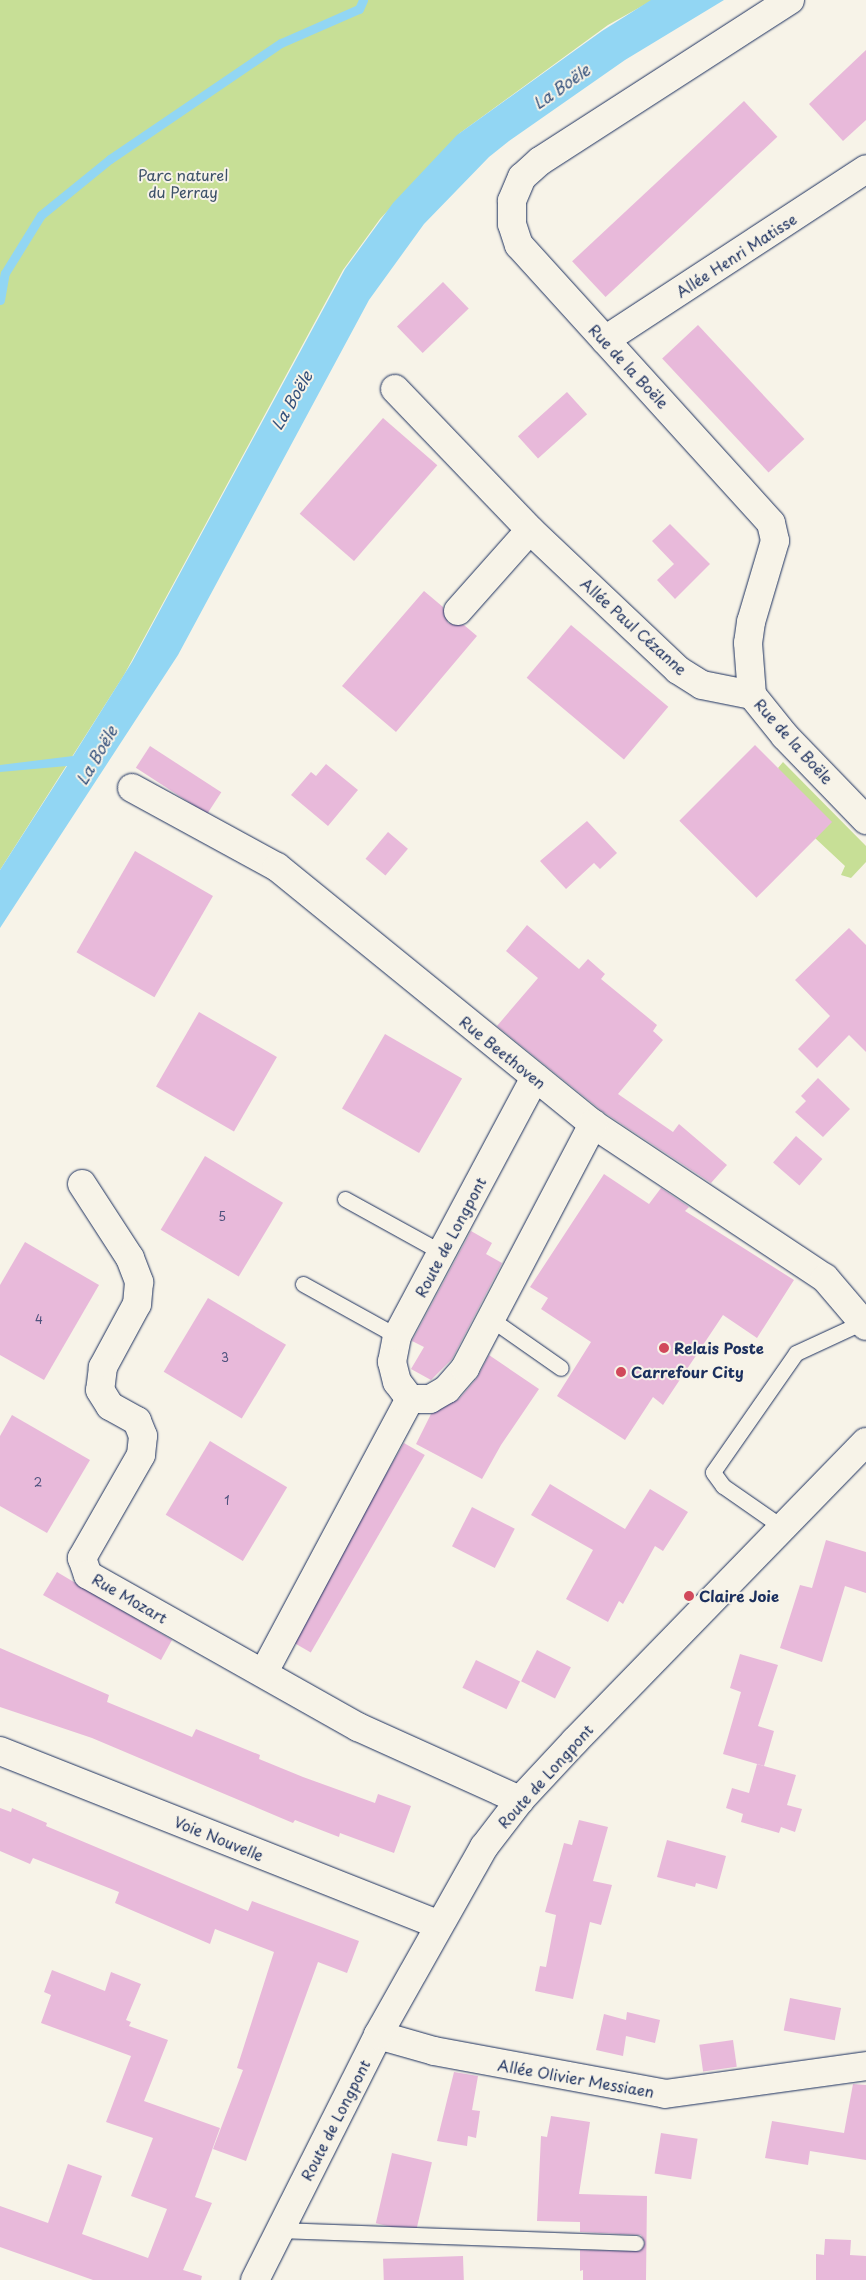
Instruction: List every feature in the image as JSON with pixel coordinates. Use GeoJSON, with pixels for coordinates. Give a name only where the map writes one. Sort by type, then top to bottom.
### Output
{"type":"FeatureCollection","features":[{"type":"Feature","properties":{"kind":"street","name":"Rue de la Boële"},"geometry":{"type":"LineString","coordinates":[[790,0],[540,161],[522,177],[512,201],[512,224],[519,245],[771,524],[775,541],[749,636],[748,664],[752,695],[785,736],[866,820]]}},
{"type":"Feature","properties":{"kind":"street","name":"Allée Henri Matisse"},"geometry":{"type":"LineString","coordinates":[[605,340],[866,169]]}},
{"type":"Feature","properties":{"kind":"street","name":"Allée Paul Cézanne"},"geometry":{"type":"LineString","coordinates":[[396,389],[530,530],[678,670],[702,686],[752,695]]}},
{"type":"Feature","properties":{"kind":"street"},"geometry":{"type":"LineString","coordinates":[[458,611],[530,530]]}},
{"type":"Feature","properties":{"kind":"street","name":"Rue Beethoven"},"geometry":{"type":"LineString","coordinates":[[132,788],[277,868],[593,1124],[695,1195],[825,1278],[864,1324]]}},
{"type":"Feature","properties":{"kind":"street","name":"Route de Longpont"},"geometry":{"type":"LineString","coordinates":[[410,1399],[397,1382],[392,1362],[397,1336],[535,1078]]}},
{"type":"Feature","properties":{"kind":"street"},"geometry":{"type":"LineString","coordinates":[[264,1672],[410,1399],[430,1399],[447,1389],[465,1368],[593,1124]]}},
{"type":"Feature","properties":{"kind":"street","name":"Rue Mozart"},"geometry":{"type":"LineString","coordinates":[[82,1184],[130,1258],[139,1282],[137,1304],[102,1367],[100,1390],[110,1406],[137,1421],[144,1436],[141,1455],[82,1558],[88,1575],[264,1672],[358,1727],[520,1800]]}},
{"type":"Feature","properties":{"kind":"street","name":"Route de Longpont"},"geometry":{"type":"LineString","coordinates":[[255,2280],[378,2035],[438,1924],[484,1847],[520,1800],[866,1442]]}},
{"type":"Feature","properties":{"kind":"street","name":"Voie Nouvelle"},"geometry":{"type":"LineString","coordinates":[[0,1751],[438,1924]]}},
{"type":"Feature","properties":{"kind":"street","name":"Allée Olivier Messiaen"},"geometry":{"type":"LineString","coordinates":[[378,2035],[434,2051],[665,2094],[866,2066]]}},
{"type":"Feature","properties":{"kind":"lane"},"geometry":{"type":"LineString","coordinates":[[345,1199],[441,1252]]}},
{"type":"Feature","properties":{"kind":"lane"},"geometry":{"type":"LineString","coordinates":[[303,1284],[397,1336]]}},
{"type":"Feature","properties":{"kind":"lane"},"geometry":{"type":"LineString","coordinates":[[491,1319],[561,1368]]}},
{"type":"Feature","properties":{"kind":"lane"},"geometry":{"type":"LineString","coordinates":[[782,1527],[723,1486],[713,1472],[796,1352],[864,1324]]}},
{"type":"Feature","properties":{"kind":"lane"},"geometry":{"type":"LineString","coordinates":[[279,2230],[636,2243]]}},
{"type":"Feature","properties":{"kind":"green space","name":"Parc naturel du Perray"},"geometry":{"type":"Polygon","coordinates":[[[0,0],[653,0],[608,25],[460,133],[380,219],[343,270],[124,675],[0,870],[0,0]]]}},
{"type":"Feature","properties":{"kind":"green space"},"geometry":{"type":"Polygon","coordinates":[[[783,762],[866,846],[866,862],[851,878],[841,875],[845,866],[815,838],[778,768],[783,762]]]}},
{"type":"Feature","properties":{"kind":"water","name":"La Boële"},"geometry":{"type":"Polygon","coordinates":[[[651,0],[724,0],[625,60],[509,141],[489,157],[424,224],[369,300],[178,655],[0,928],[0,870],[67,766],[0,772],[0,765],[73,756],[132,662],[345,269],[393,203],[457,135],[602,31],[651,0]]]}},
{"type":"Feature","properties":{"kind":"building"},"geometry":{"type":"Polygon","coordinates":[[[866,50],[866,120],[843,141],[809,104],[866,50]]]}},
{"type":"Feature","properties":{"kind":"building"},"geometry":{"type":"Polygon","coordinates":[[[744,101],[777,137],[606,297],[572,261],[744,101]]]}},
{"type":"Feature","properties":{"kind":"building"},"geometry":{"type":"Polygon","coordinates":[[[443,282],[469,309],[423,353],[397,326],[443,282]]]}},
{"type":"Feature","properties":{"kind":"building"},"geometry":{"type":"Polygon","coordinates":[[[698,325],[804,439],[769,473],[662,358],[698,325]]]}},
{"type":"Feature","properties":{"kind":"building"},"geometry":{"type":"Polygon","coordinates":[[[567,392],[587,414],[538,458],[518,436],[567,392]]]}},
{"type":"Feature","properties":{"kind":"building"},"geometry":{"type":"Polygon","coordinates":[[[383,418],[437,465],[354,561],[300,514],[383,418]]]}},
{"type":"Feature","properties":{"kind":"building"},"geometry":{"type":"Polygon","coordinates":[[[670,524],[710,564],[675,599],[657,580],[674,564],[652,541],[670,524]]]}},
{"type":"Feature","properties":{"kind":"building"},"geometry":{"type":"Polygon","coordinates":[[[424,591],[443,607],[448,623],[464,625],[477,636],[396,732],[342,686],[424,591]]]}},
{"type":"Feature","properties":{"kind":"building"},"geometry":{"type":"Polygon","coordinates":[[[571,625],[668,707],[624,759],[527,678],[571,625]]]}},
{"type":"Feature","properties":{"kind":"building"},"geometry":{"type":"Polygon","coordinates":[[[755,745],[832,822],[756,898],[679,821],[755,745]]]}},
{"type":"Feature","properties":{"kind":"building"},"geometry":{"type":"Polygon","coordinates":[[[150,746],[221,792],[207,814],[136,768],[150,746]]]}},
{"type":"Feature","properties":{"kind":"building"},"geometry":{"type":"Polygon","coordinates":[[[326,764],[358,790],[328,826],[291,795],[311,772],[316,776],[326,764]]]}},
{"type":"Feature","properties":{"kind":"building"},"geometry":{"type":"Polygon","coordinates":[[[587,821],[617,853],[600,869],[594,863],[566,889],[540,861],[587,821]]]}},
{"type":"Feature","properties":{"kind":"building"},"geometry":{"type":"Polygon","coordinates":[[[388,832],[408,849],[385,876],[366,859],[388,832]]]}},
{"type":"Feature","properties":{"kind":"building"},"geometry":{"type":"Polygon","coordinates":[[[135,851],[213,896],[154,997],[76,952],[135,851]]]}},
{"type":"Feature","properties":{"kind":"building"},"geometry":{"type":"Polygon","coordinates":[[[527,925],[579,969],[588,959],[605,974],[601,979],[657,1025],[653,1031],[663,1040],[618,1094],[673,1132],[679,1124],[727,1165],[711,1183],[602,1111],[497,1026],[538,978],[506,951],[527,925]]]}},
{"type":"Feature","properties":{"kind":"building"},"geometry":{"type":"Polygon","coordinates":[[[849,928],[866,945],[866,1052],[849,1035],[817,1068],[798,1049],[830,1016],[795,980],[849,928]]]}},
{"type":"Feature","properties":{"kind":"building"},"geometry":{"type":"Polygon","coordinates":[[[199,1012],[277,1057],[234,1131],[156,1086],[199,1012]]]}},
{"type":"Feature","properties":{"kind":"building"},"geometry":{"type":"Polygon","coordinates":[[[385,1034],[462,1078],[419,1153],[342,1108],[385,1034]]]}},
{"type":"Feature","properties":{"kind":"building"},"geometry":{"type":"Polygon","coordinates":[[[818,1078],[850,1109],[823,1137],[795,1112],[806,1101],[801,1096],[818,1078]]]}},
{"type":"Feature","properties":{"kind":"building"},"geometry":{"type":"Polygon","coordinates":[[[796,1136],[822,1159],[799,1185],[773,1162],[796,1136]]]}},
{"type":"Feature","properties":{"kind":"building"},"geometry":{"type":"Polygon","coordinates":[[[205,1156],[283,1203],[239,1277],[161,1230],[205,1156]]]}},
{"type":"Feature","properties":{"kind":"building"},"geometry":{"type":"Polygon","coordinates":[[[604,1174],[649,1204],[661,1188],[689,1207],[685,1211],[794,1280],[757,1338],[723,1315],[663,1405],[653,1397],[625,1440],[557,1396],[591,1342],[541,1309],[548,1298],[530,1287],[604,1174]]]}},
{"type":"Feature","properties":{"kind":"building"},"geometry":{"type":"Polygon","coordinates":[[[471,1231],[492,1243],[486,1254],[502,1263],[452,1359],[431,1380],[411,1369],[424,1347],[412,1341],[471,1231]]]}},
{"type":"Feature","properties":{"kind":"building"},"geometry":{"type":"Polygon","coordinates":[[[25,1242],[99,1285],[44,1380],[0,1355],[0,1285],[25,1242]]]}},
{"type":"Feature","properties":{"kind":"building"},"geometry":{"type":"Polygon","coordinates":[[[208,1298],[286,1345],[242,1419],[164,1372],[208,1298]]]}},
{"type":"Feature","properties":{"kind":"building"},"geometry":{"type":"Polygon","coordinates":[[[489,1355],[539,1389],[501,1445],[482,1479],[416,1444],[431,1414],[459,1399],[477,1378],[489,1355]]]}},
{"type":"Feature","properties":{"kind":"building"},"geometry":{"type":"Polygon","coordinates":[[[12,1415],[90,1460],[47,1533],[0,1506],[0,1436],[12,1415]]]}},
{"type":"Feature","properties":{"kind":"building"},"geometry":{"type":"Polygon","coordinates":[[[210,1441],[287,1487],[243,1561],[166,1515],[210,1441]]]}},
{"type":"Feature","properties":{"kind":"building"},"geometry":{"type":"Polygon","coordinates":[[[404,1443],[425,1455],[311,1652],[290,1640],[404,1443]]]}},
{"type":"Feature","properties":{"kind":"building"},"geometry":{"type":"Polygon","coordinates":[[[550,1484],[625,1529],[650,1489],[688,1512],[663,1551],[655,1546],[623,1604],[619,1601],[608,1622],[566,1599],[593,1550],[531,1515],[550,1484]]]}},
{"type":"Feature","properties":{"kind":"building"},"geometry":{"type":"Polygon","coordinates":[[[472,1507],[515,1529],[495,1568],[452,1546],[472,1507]]]}},
{"type":"Feature","properties":{"kind":"building"},"geometry":{"type":"Polygon","coordinates":[[[826,1540],[866,1552],[866,1593],[845,1586],[822,1662],[780,1648],[800,1585],[812,1588],[826,1540]]]}},
{"type":"Feature","properties":{"kind":"building"},"geometry":{"type":"Polygon","coordinates":[[[57,1572],[172,1640],[161,1660],[43,1595],[57,1572]]]}},
{"type":"Feature","properties":{"kind":"building"},"geometry":{"type":"Polygon","coordinates":[[[0,1648],[109,1695],[107,1702],[192,1737],[196,1729],[260,1755],[259,1759],[375,1803],[378,1794],[411,1806],[394,1853],[340,1833],[339,1837],[295,1820],[293,1823],[92,1738],[0,1707],[0,1648]]]}},
{"type":"Feature","properties":{"kind":"building"},"geometry":{"type":"Polygon","coordinates":[[[537,1650],[571,1667],[555,1698],[521,1681],[537,1650]]]}},
{"type":"Feature","properties":{"kind":"building"},"geometry":{"type":"Polygon","coordinates":[[[740,1654],[778,1665],[758,1726],[774,1731],[764,1766],[723,1754],[741,1692],[730,1688],[740,1654]]]}},
{"type":"Feature","properties":{"kind":"building"},"geometry":{"type":"Polygon","coordinates":[[[476,1660],[520,1681],[506,1709],[462,1688],[476,1660]]]}},
{"type":"Feature","properties":{"kind":"building"},"geometry":{"type":"Polygon","coordinates":[[[757,1764],[796,1775],[787,1805],[802,1809],[795,1832],[781,1827],[779,1833],[741,1822],[743,1814],[726,1808],[732,1788],[749,1793],[757,1764]]]}},
{"type":"Feature","properties":{"kind":"building"},"geometry":{"type":"Polygon","coordinates":[[[0,1808],[11,1812],[12,1808],[47,1823],[46,1826],[248,1911],[252,1901],[359,1941],[347,1973],[318,1962],[246,2161],[213,2149],[243,2070],[237,2068],[274,1952],[215,1929],[210,1944],[115,1903],[119,1892],[33,1858],[30,1864],[0,1851],[0,1808]]]}},
{"type":"Feature","properties":{"kind":"building"},"geometry":{"type":"Polygon","coordinates":[[[579,1820],[608,1827],[593,1881],[612,1885],[601,1925],[590,1922],[573,1999],[535,1991],[540,1966],[546,1967],[556,1915],[545,1912],[564,1843],[572,1845],[579,1820]]]}},
{"type":"Feature","properties":{"kind":"building"},"geometry":{"type":"Polygon","coordinates":[[[667,1840],[726,1856],[717,1889],[696,1883],[695,1887],[657,1877],[667,1840]]]}},
{"type":"Feature","properties":{"kind":"building"},"geometry":{"type":"Polygon","coordinates":[[[52,1970],[105,1991],[111,1972],[141,1984],[126,2020],[131,2022],[129,2026],[168,2040],[144,2101],[220,2128],[195,2197],[212,2203],[183,2270],[202,2276],[201,2280],[93,2280],[0,2247],[0,2206],[48,2223],[68,2164],[102,2176],[82,2234],[148,2258],[167,2209],[131,2196],[153,2138],[106,2122],[131,2056],[41,2023],[51,1995],[44,1992],[52,1970]]]}},
{"type":"Feature","properties":{"kind":"building"},"geometry":{"type":"Polygon","coordinates":[[[790,1998],[841,2008],[835,2040],[784,2030],[790,1998]]]}},
{"type":"Feature","properties":{"kind":"building"},"geometry":{"type":"Polygon","coordinates":[[[627,2012],[660,2020],[655,2043],[626,2036],[623,2056],[596,2050],[604,2014],[626,2020],[627,2012]]]}},
{"type":"Feature","properties":{"kind":"building"},"geometry":{"type":"Polygon","coordinates":[[[733,2040],[737,2067],[703,2071],[699,2045],[733,2040]]]}},
{"type":"Feature","properties":{"kind":"building"},"geometry":{"type":"Polygon","coordinates":[[[454,2072],[478,2076],[472,2110],[480,2111],[476,2138],[468,2136],[467,2146],[437,2141],[454,2072]]]}},
{"type":"Feature","properties":{"kind":"building"},"geometry":{"type":"Polygon","coordinates":[[[853,2084],[866,2085],[866,2160],[810,2151],[808,2165],[765,2158],[772,2121],[844,2133],[853,2084]]]}},
{"type":"Feature","properties":{"kind":"building"},"geometry":{"type":"Polygon","coordinates":[[[551,2116],[590,2122],[579,2194],[647,2196],[646,2280],[583,2280],[583,2270],[580,2271],[580,2250],[640,2251],[645,2243],[641,2235],[580,2232],[580,2222],[537,2221],[541,2136],[547,2137],[551,2116]]]}},
{"type":"Feature","properties":{"kind":"building"},"geometry":{"type":"Polygon","coordinates":[[[661,2133],[698,2139],[691,2179],[655,2173],[661,2133]]]}},
{"type":"Feature","properties":{"kind":"building"},"geometry":{"type":"Polygon","coordinates":[[[392,2153],[432,2162],[416,2232],[376,2223],[392,2153]]]}},
{"type":"Feature","properties":{"kind":"building"},"geometry":{"type":"Polygon","coordinates":[[[825,2239],[851,2240],[850,2255],[866,2256],[866,2280],[816,2280],[816,2254],[824,2255],[825,2239]]]}},
{"type":"Feature","properties":{"kind":"building"},"geometry":{"type":"Polygon","coordinates":[[[463,2256],[464,2280],[384,2280],[383,2259],[463,2256]]]}},
{"type":"Feature","properties":{"kind":"waterway"},"geometry":{"type":"LineString","coordinates":[[0,300],[5,273],[41,215],[110,159],[281,43],[359,9],[363,0]]}},
{"type":"Feature","properties":{"kind":"place","name":"Relais Poste"},"geometry":{"type":"Point","coordinates":[664,1348]}},
{"type":"Feature","properties":{"kind":"place","name":"Carrefour City"},"geometry":{"type":"Point","coordinates":[621,1372]}},
{"type":"Feature","properties":{"kind":"place","name":"Claire Joie"},"geometry":{"type":"Point","coordinates":[689,1596]}}]}
